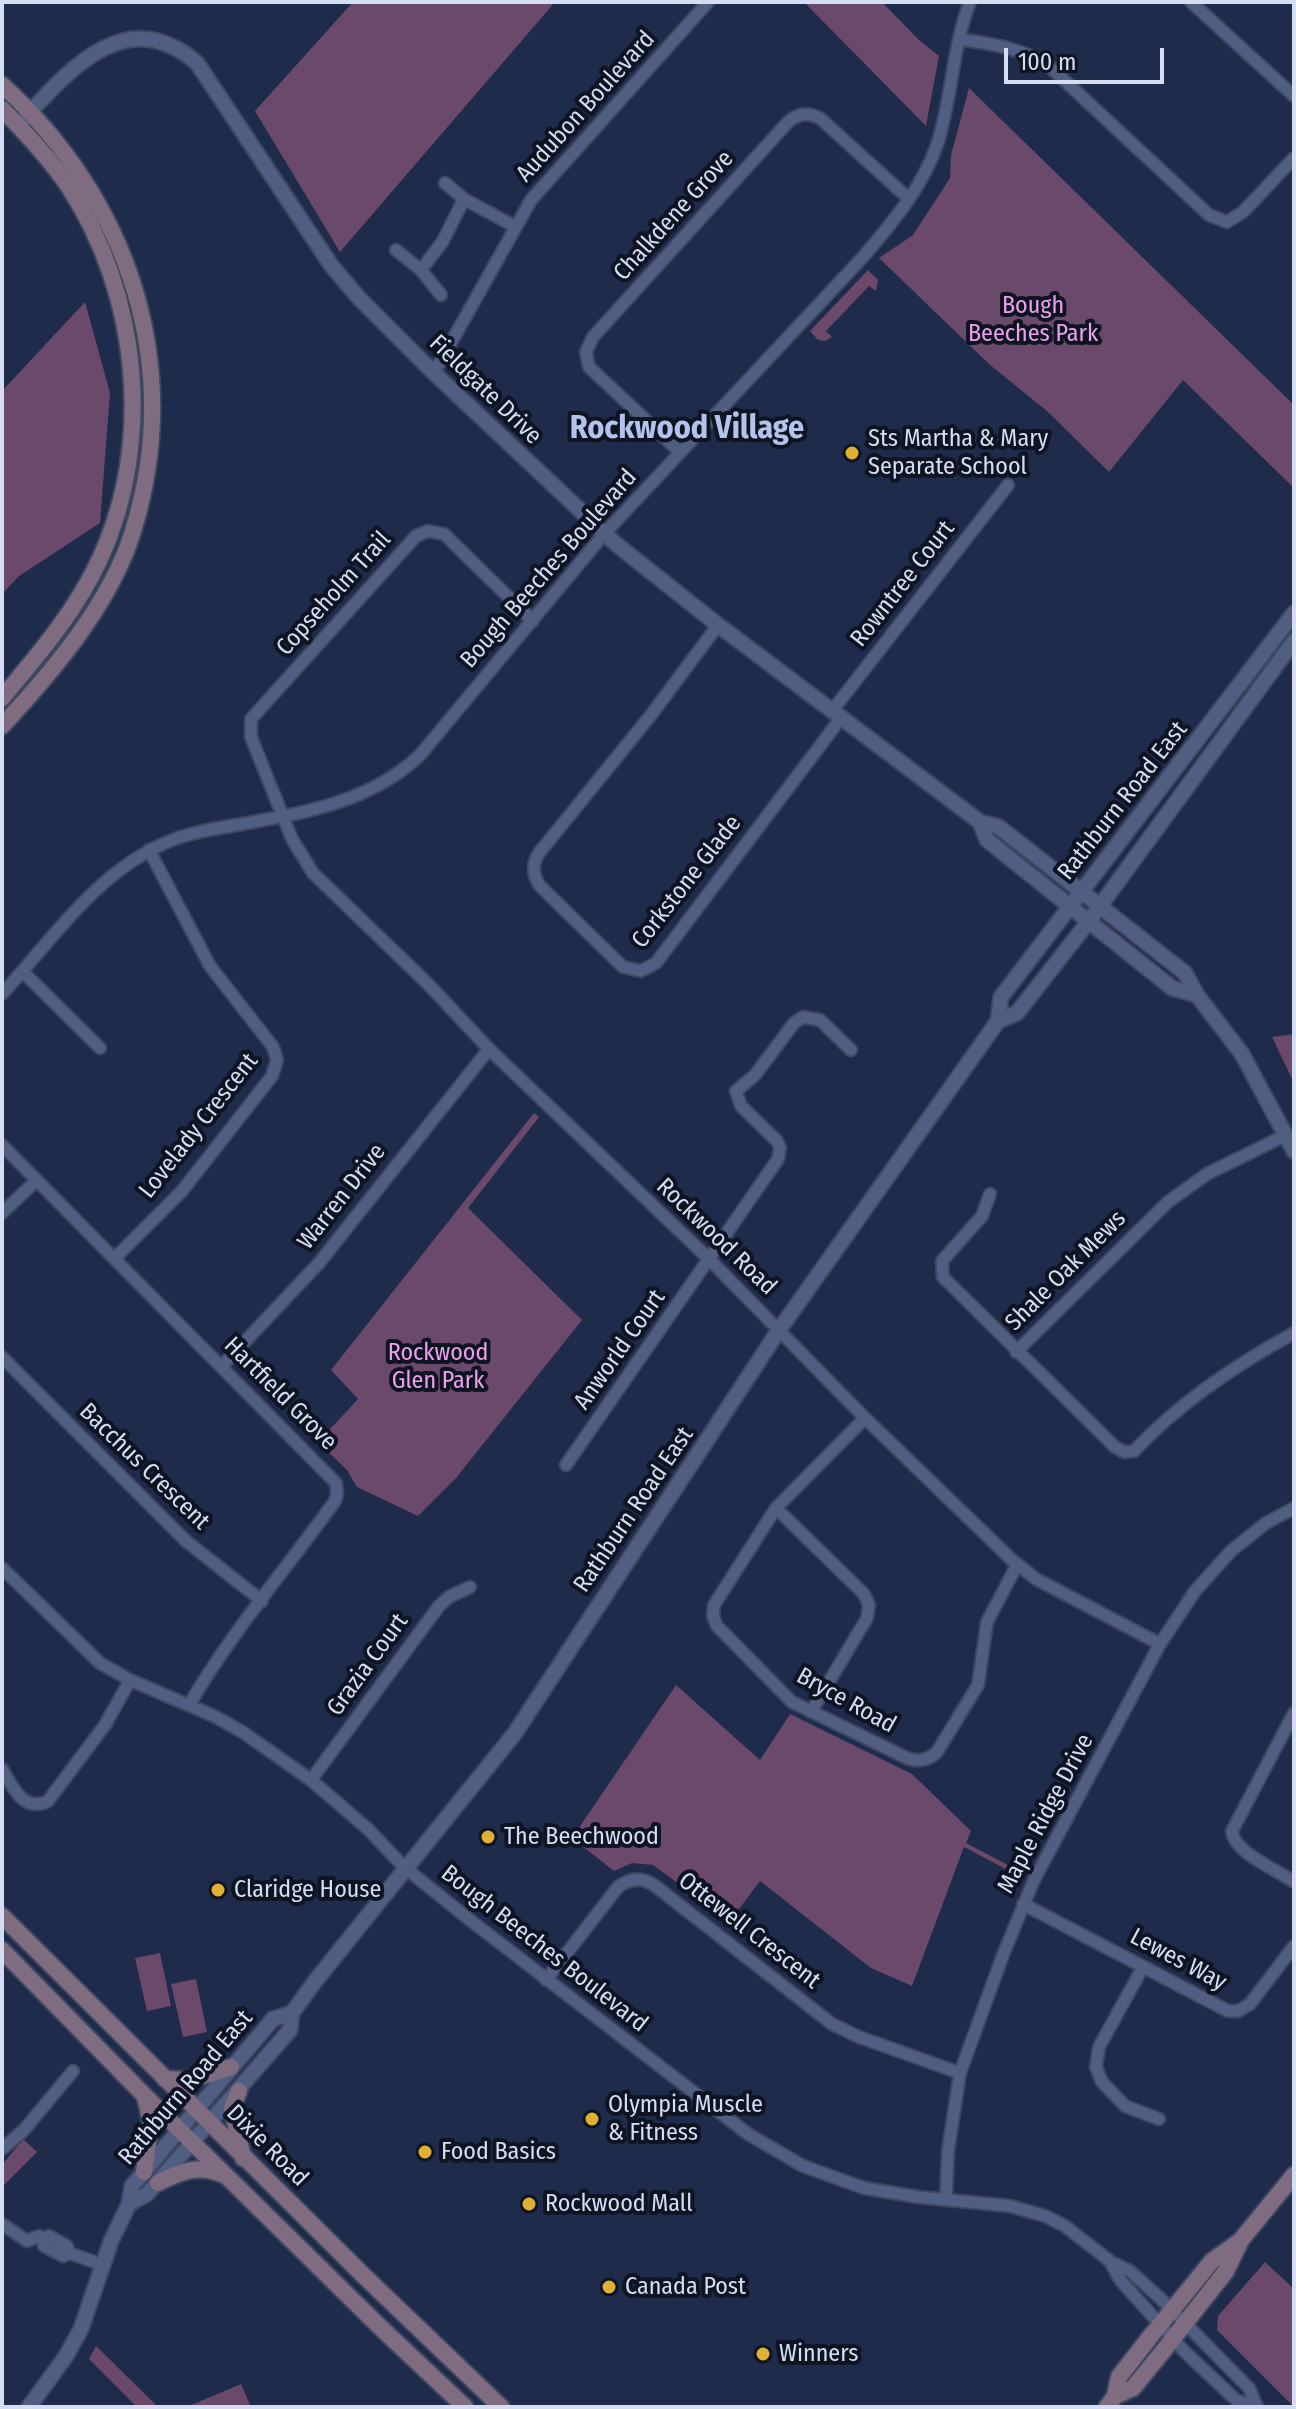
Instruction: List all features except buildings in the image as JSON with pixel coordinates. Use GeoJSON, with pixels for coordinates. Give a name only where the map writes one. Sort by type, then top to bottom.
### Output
{"type":"FeatureCollection","features":[{"type":"Feature","properties":{"kind":"main road"},"geometry":{"type":"LineString","coordinates":[[2,85],[69,188],[102,248],[122,310],[130,361],[133,413],[123,485],[100,559],[53,637],[2,698]]}},
{"type":"Feature","properties":{"kind":"main road"},"geometry":{"type":"LineString","coordinates":[[2,109],[24,119],[69,159],[90,189],[129,267],[142,310],[152,379],[153,416],[149,458],[133,532],[105,592],[79,635],[2,726]]}},
{"type":"Feature","properties":{"kind":"main road","name":"Dixie Road"},"geometry":{"type":"LineString","coordinates":[[2,1916],[243,2158],[501,2407]]}},
{"type":"Feature","properties":{"kind":"main road","name":"Dixie Road"},"geometry":{"type":"LineString","coordinates":[[2,1950],[145,2096],[465,2407]]}},
{"type":"Feature","properties":{"kind":"main road"},"geometry":{"type":"LineString","coordinates":[[165,2079],[190,2080],[231,2067]]}},
{"type":"Feature","properties":{"kind":"main road"},"geometry":{"type":"LineString","coordinates":[[239,2091],[232,2108],[243,2158]]}},
{"type":"Feature","properties":{"kind":"main road"},"geometry":{"type":"LineString","coordinates":[[144,2172],[151,2123],[145,2096]]}},
{"type":"Feature","properties":{"kind":"main road"},"geometry":{"type":"LineString","coordinates":[[158,2183],[181,2172],[204,2168],[226,2175]]}},
{"type":"Feature","properties":{"kind":"main road"},"geometry":{"type":"LineString","coordinates":[[1111,2402],[1133,2388],[1174,2338],[1226,2271],[1241,2240],[1294,2175]]}},
{"type":"Feature","properties":{"kind":"main road"},"geometry":{"type":"LineString","coordinates":[[1111,2402],[1119,2377],[1212,2261],[1241,2240]]}},
{"type":"Feature","properties":{"kind":"street","name":"Audubon Boulevard"},"geometry":{"type":"LineString","coordinates":[[434,373],[543,184],[708,2]]}},
{"type":"Feature","properties":{"kind":"street","name":"Bough Beeches Boulevard"},"geometry":{"type":"LineString","coordinates":[[2,994],[100,885],[128,861],[192,833],[283,816],[359,796],[401,771],[420,755],[604,534],[863,257],[909,199],[923,178],[937,144],[970,2]]}},
{"type":"Feature","properties":{"kind":"street"},"geometry":{"type":"LineString","coordinates":[[1191,2],[1294,96]]}},
{"type":"Feature","properties":{"kind":"street","name":"Fieldgate Drive"},"geometry":{"type":"LineString","coordinates":[[24,119],[87,55],[114,41],[135,38],[156,40],[185,52],[197,63],[331,265],[358,297],[434,373],[604,534],[718,625],[980,822],[999,827],[1185,973],[1197,995],[1242,1054],[1294,1151]]}},
{"type":"Feature","properties":{"kind":"street"},"geometry":{"type":"LineString","coordinates":[[959,39],[1031,54],[1050,67],[1209,215],[1227,222],[1243,212],[1294,158]]}},
{"type":"Feature","properties":{"kind":"street","name":"Chalkdene Grove"},"geometry":{"type":"LineString","coordinates":[[680,452],[591,369],[585,355],[593,337],[788,122],[797,116],[811,115],[821,119],[909,199]]}},
{"type":"Feature","properties":{"kind":"street"},"geometry":{"type":"LineString","coordinates":[[445,183],[464,199],[516,227]]}},
{"type":"Feature","properties":{"kind":"street"},"geometry":{"type":"LineString","coordinates":[[421,270],[443,241],[464,199]]}},
{"type":"Feature","properties":{"kind":"street"},"geometry":{"type":"LineString","coordinates":[[396,250],[421,270],[441,295]]}},
{"type":"Feature","properties":{"kind":"street","name":"Rowntree Court"},"geometry":{"type":"LineString","coordinates":[[836,714],[1008,485]]}},
{"type":"Feature","properties":{"kind":"street","name":"Copseholm Trail"},"geometry":{"type":"LineString","coordinates":[[283,816],[249,733],[251,719],[416,536],[432,531],[444,534],[533,621]]}},
{"type":"Feature","properties":{"kind":"street","name":"Rathburn Road East"},"geometry":{"type":"LineString","coordinates":[[129,2204],[147,2194],[158,2183],[290,2030],[292,2013],[404,1867],[515,1733],[594,1608],[779,1330],[998,1021],[1001,997],[1294,613]]}},
{"type":"Feature","properties":{"kind":"street","name":"Corkstone Glade"},"geometry":{"type":"LineString","coordinates":[[718,625],[534,863],[534,875],[540,886],[623,967],[641,971],[656,963],[836,714]]}},
{"type":"Feature","properties":{"kind":"street","name":"Rathburn Road East"},"geometry":{"type":"LineString","coordinates":[[998,1021],[1017,1013],[1100,907],[1294,641]]}},
{"type":"Feature","properties":{"kind":"street","name":"Rockwood Road"},"geometry":{"type":"LineString","coordinates":[[283,816],[299,854],[313,873],[1017,1565],[1036,1579],[1160,1644]]}},
{"type":"Feature","properties":{"kind":"street","name":"Fieldgate Drive"},"geometry":{"type":"LineString","coordinates":[[980,822],[987,840],[1069,906],[1172,988],[1197,995]]}},
{"type":"Feature","properties":{"kind":"street","name":"Lovelady Crescent"},"geometry":{"type":"LineString","coordinates":[[115,1258],[182,1191],[272,1076],[277,1063],[273,1047],[201,951],[149,850]]}},
{"type":"Feature","properties":{"kind":"street"},"geometry":{"type":"LineString","coordinates":[[23,972],[100,1048]]}},
{"type":"Feature","properties":{"kind":"street","name":"Anworld Court"},"geometry":{"type":"LineString","coordinates":[[566,1465],[780,1154],[777,1141],[741,1106],[736,1091],[755,1075],[794,1023],[803,1017],[820,1020],[851,1050]]}},
{"type":"Feature","properties":{"kind":"street","name":"Warren Drive"},"geometry":{"type":"LineString","coordinates":[[222,1366],[319,1263],[489,1049]]}},
{"type":"Feature","properties":{"kind":"street","name":"Shale Oak Mews"},"geometry":{"type":"LineString","coordinates":[[1286,1135],[1207,1174],[1168,1202],[1016,1352],[1112,1445],[1128,1452],[1135,1450],[1161,1422],[1194,1395],[1294,1333]]}},
{"type":"Feature","properties":{"kind":"street","name":"Hartfield Grove"},"geometry":{"type":"LineString","coordinates":[[2,1145],[332,1477],[337,1486],[335,1501],[219,1655],[189,1705]]}},
{"type":"Feature","properties":{"kind":"street"},"geometry":{"type":"LineString","coordinates":[[2,1213],[37,1180]]}},
{"type":"Feature","properties":{"kind":"street"},"geometry":{"type":"LineString","coordinates":[[990,1194],[985,1211],[945,1257],[940,1270],[945,1280],[1016,1352]]}},
{"type":"Feature","properties":{"kind":"street","name":"Bacchus Crescent"},"geometry":{"type":"LineString","coordinates":[[2,1357],[186,1541],[262,1601]]}},
{"type":"Feature","properties":{"kind":"street","name":"Bryce Road"},"geometry":{"type":"LineString","coordinates":[[865,1418],[776,1508],[715,1602],[713,1616],[717,1626],[787,1698],[909,1759],[920,1761],[933,1755],[978,1685],[987,1622],[1017,1565]]}},
{"type":"Feature","properties":{"kind":"street"},"geometry":{"type":"LineString","coordinates":[[776,1508],[864,1594],[869,1605],[867,1618],[811,1712]]}},
{"type":"Feature","properties":{"kind":"street","name":"Maple Ridge Drive"},"geometry":{"type":"LineString","coordinates":[[946,2199],[948,2151],[960,2073],[1023,1904],[1160,1644],[1195,1591],[1231,1551],[1266,1523],[1294,1508]]}},
{"type":"Feature","properties":{"kind":"street","name":"Bough Beeches Boulevard"},"geometry":{"type":"LineString","coordinates":[[2,1568],[100,1663],[244,1733],[311,1780],[369,1830],[404,1867],[748,2134],[819,2174],[864,2188],[1010,2206],[1045,2216],[1079,2235],[1111,2262],[1130,2271],[1167,2318],[1174,2338],[1184,2351],[1236,2400],[1256,2407]]}},
{"type":"Feature","properties":{"kind":"street","name":"Grazia Court"},"geometry":{"type":"LineString","coordinates":[[311,1780],[439,1606],[449,1597],[470,1587]]}},
{"type":"Feature","properties":{"kind":"street"},"geometry":{"type":"LineString","coordinates":[[2,1769],[24,1800],[37,1805],[48,1801],[105,1725],[130,1680]]}},
{"type":"Feature","properties":{"kind":"street"},"geometry":{"type":"LineString","coordinates":[[1294,1713],[1232,1831],[1234,1841],[1241,1849],[1294,1882]]}},
{"type":"Feature","properties":{"kind":"street","name":"Ottewell Crescent"},"geometry":{"type":"LineString","coordinates":[[546,1980],[618,1887],[628,1881],[646,1880],[832,2024],[859,2037],[960,2073]]}},
{"type":"Feature","properties":{"kind":"street","name":"Lewes Way"},"geometry":{"type":"LineString","coordinates":[[1023,1904],[1224,2009],[1238,2011],[1250,2004],[1294,1946]]}},
{"type":"Feature","properties":{"kind":"street"},"geometry":{"type":"LineString","coordinates":[[1143,1967],[1099,2047],[1095,2063],[1102,2082],[1125,2106],[1159,2119]]}},
{"type":"Feature","properties":{"kind":"street","name":"Rathburn Road East"},"geometry":{"type":"LineString","coordinates":[[29,2407],[66,2356],[81,2329],[121,2217],[129,2204],[132,2186],[273,2019],[292,2013]]}},
{"type":"Feature","properties":{"kind":"street"},"geometry":{"type":"LineString","coordinates":[[2,2149],[24,2130],[73,2071]]}},
{"type":"Feature","properties":{"kind":"street"},"geometry":{"type":"LineString","coordinates":[[2,2224],[27,2241],[49,2236],[67,2246],[69,2253],[103,2265]]}},
{"type":"Feature","properties":{"kind":"street","name":"Bough Beeches Boulevard"},"geometry":{"type":"LineString","coordinates":[[1167,2318],[1185,2324],[1249,2388],[1256,2407]]}},
{"type":"Feature","properties":{"kind":"green space"},"geometry":{"type":"Polygon","coordinates":[[[353,2],[555,2],[340,252],[255,111],[353,2]]]}},
{"type":"Feature","properties":{"kind":"green space"},"geometry":{"type":"Polygon","coordinates":[[[804,2],[882,2],[939,56],[926,126],[804,2]]]}},
{"type":"Feature","properties":{"kind":"green space","name":"Bough Beeches Park"},"geometry":{"type":"Polygon","coordinates":[[[969,88],[1294,405],[1294,488],[1183,380],[1109,472],[1048,412],[989,364],[879,258],[913,235],[950,178],[951,155],[969,88]]]}},
{"type":"Feature","properties":{"kind":"green space"},"geometry":{"type":"Polygon","coordinates":[[[868,270],[878,280],[876,291],[869,286],[826,331],[832,337],[825,341],[818,340],[810,331],[868,270]]]}},
{"type":"Feature","properties":{"kind":"green space"},"geometry":{"type":"Polygon","coordinates":[[[85,302],[110,393],[100,523],[19,576],[2,594],[2,391],[85,302]]]}},
{"type":"Feature","properties":{"kind":"green space"},"geometry":{"type":"Polygon","coordinates":[[[1294,1034],[1294,1083],[1272,1037],[1294,1034]]]}},
{"type":"Feature","properties":{"kind":"green space","name":"Rockwood Glen Park"},"geometry":{"type":"Polygon","coordinates":[[[534,1113],[539,1117],[468,1208],[582,1320],[456,1478],[418,1516],[357,1487],[347,1470],[318,1442],[358,1399],[331,1370],[534,1113]]]}},
{"type":"Feature","properties":{"kind":"green space"},"geometry":{"type":"Polygon","coordinates":[[[676,1685],[760,1760],[790,1714],[912,1774],[971,1831],[966,1843],[1023,1873],[1021,1877],[964,1847],[912,1986],[871,1968],[760,1881],[730,1921],[653,1865],[632,1863],[614,1871],[572,1838],[676,1685]]]}},
{"type":"Feature","properties":{"kind":"green space"},"geometry":{"type":"Polygon","coordinates":[[[160,1953],[171,2006],[147,2011],[135,1958],[160,1953]]]}},
{"type":"Feature","properties":{"kind":"green space"},"geometry":{"type":"Polygon","coordinates":[[[196,1979],[207,2032],[183,2037],[171,1984],[196,1979]]]}},
{"type":"Feature","properties":{"kind":"green space"},"geometry":{"type":"Polygon","coordinates":[[[23,2139],[37,2152],[2,2187],[2,2165],[23,2139]]]}},
{"type":"Feature","properties":{"kind":"green space"},"geometry":{"type":"Polygon","coordinates":[[[1265,2262],[1294,2289],[1294,2407],[1217,2330],[1218,2316],[1265,2262]]]}},
{"type":"Feature","properties":{"kind":"green space"},"geometry":{"type":"Polygon","coordinates":[[[96,2346],[158,2407],[137,2407],[89,2359],[96,2346]]]}},
{"type":"Feature","properties":{"kind":"green space"},"geometry":{"type":"Polygon","coordinates":[[[241,2384],[251,2407],[189,2407],[189,2406],[241,2384]]]}},
{"type":"Feature","properties":{"kind":"place","name":"Sts Martha & Mary Separate School"},"geometry":{"type":"Point","coordinates":[852,453]}},
{"type":"Feature","properties":{"kind":"place","name":"The Beechwood"},"geometry":{"type":"Point","coordinates":[488,1837]}},
{"type":"Feature","properties":{"kind":"place","name":"Claridge House"},"geometry":{"type":"Point","coordinates":[218,1890]}},
{"type":"Feature","properties":{"kind":"place","name":"Olympia Muscle & Fitness"},"geometry":{"type":"Point","coordinates":[592,2119]}},
{"type":"Feature","properties":{"kind":"place","name":"Food Basics"},"geometry":{"type":"Point","coordinates":[425,2152]}},
{"type":"Feature","properties":{"kind":"place","name":"Rockwood Mall"},"geometry":{"type":"Point","coordinates":[529,2204]}},
{"type":"Feature","properties":{"kind":"place","name":"Canada Post"},"geometry":{"type":"Point","coordinates":[609,2287]}},
{"type":"Feature","properties":{"kind":"place","name":"Winners"},"geometry":{"type":"Point","coordinates":[763,2354]}},
{"type":"Feature","properties":{"kind":"district","name":"Rockwood Village"},"geometry":{"type":"Point","coordinates":[687,429]}}]}
